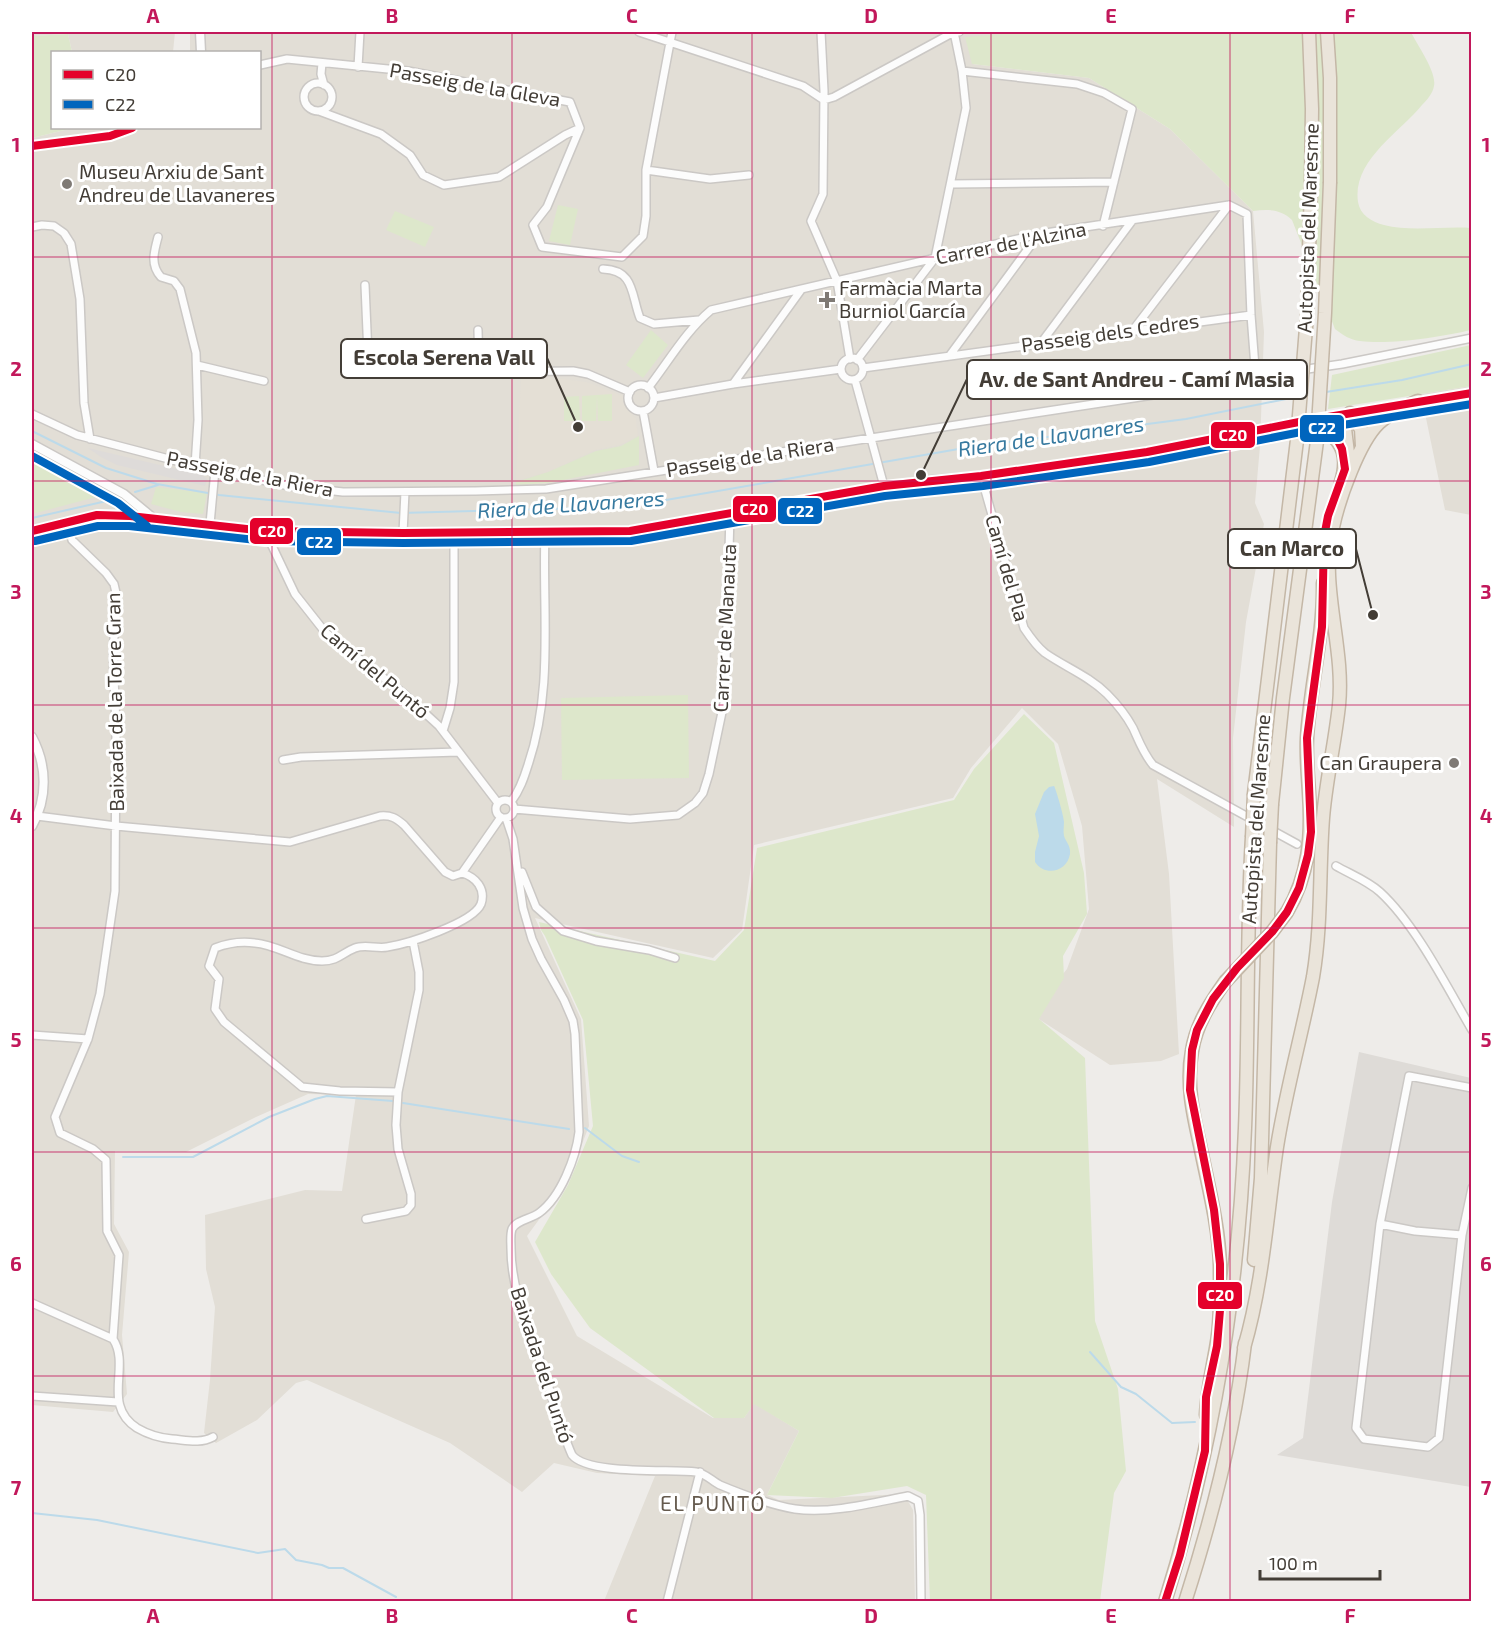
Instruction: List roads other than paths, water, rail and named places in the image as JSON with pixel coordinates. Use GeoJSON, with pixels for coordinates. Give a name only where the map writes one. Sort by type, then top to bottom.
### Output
{"type":"FeatureCollection","features":[{"type":"Feature","properties":{"kind":"highway","name":"Autopista del Maresme"},"geometry":{"type":"LineString","coordinates":[[1165,1602],[1180,1555],[1219,1382],[1231,1297],[1241,1195],[1245,1126],[1248,906],[1254,794],[1297,440],[1307,315],[1312,109],[1309,32]]}},
{"type":"Feature","properties":{"kind":"highway","name":"Autopista del Maresme"},"geometry":{"type":"LineString","coordinates":[[1185,1602],[1221,1470],[1244,1348],[1261,1178],[1272,804],[1283,698],[1317,441],[1325,313],[1330,182],[1330,78],[1327,32]]}},
{"type":"Feature","properties":{"kind":"highway"},"geometry":{"type":"LineString","coordinates":[[1244,1348],[1256,1308],[1277,1147],[1313,976],[1318,936],[1323,815],[1339,702],[1330,544],[1338,509],[1362,446],[1380,422],[1402,407],[1418,401]]}},
{"type":"Feature","properties":{"kind":"highway"},"geometry":{"type":"LineString","coordinates":[[1350,414],[1361,429],[1362,446]]}},
{"type":"Feature","properties":{"kind":"highway"},"geometry":{"type":"LineString","coordinates":[[1205,1451],[1206,1397],[1217,1346],[1220,1310],[1220,1264],[1214,1210],[1190,1090],[1192,1050],[1197,1030],[1213,999],[1225,982],[1272,932],[1287,912],[1299,888],[1308,855],[1311,832],[1307,738],[1322,627],[1324,537],[1328,516],[1345,469],[1348,453],[1345,429],[1350,414]]}},
{"type":"Feature","properties":{"kind":"highway"},"geometry":{"type":"LineString","coordinates":[[1304,421],[1322,428],[1337,439],[1342,449],[1345,469]]}},
{"type":"Feature","properties":{"kind":"street"},"geometry":{"type":"LineString","coordinates":[[200,32],[201,51]]}},
{"type":"Feature","properties":{"kind":"street"},"geometry":{"type":"LineString","coordinates":[[358,67],[360,32]]}},
{"type":"Feature","properties":{"kind":"street"},"geometry":{"type":"LineString","coordinates":[[639,32],[804,86],[824,100]]}},
{"type":"Feature","properties":{"kind":"street","name":"Passeig de la Gleva"},"geometry":{"type":"LineString","coordinates":[[261,65],[287,59],[408,71],[570,102],[580,128],[547,207],[533,225],[542,247],[622,257],[644,236],[646,170],[672,32]]}},
{"type":"Feature","properties":{"kind":"street"},"geometry":{"type":"LineString","coordinates":[[821,32],[824,100],[823,194],[811,221],[837,281],[853,359],[863,368],[861,375],[855,380],[846,379],[841,369],[844,362],[853,359],[935,258],[966,108],[962,71],[954,32]]}},
{"type":"Feature","properties":{"kind":"street"},"geometry":{"type":"LineString","coordinates":[[824,100],[834,97],[954,32],[959,32]]}},
{"type":"Feature","properties":{"kind":"street"},"geometry":{"type":"LineString","coordinates":[[319,111],[327,107],[332,98],[328,88],[324,85],[321,74],[322,63]]}},
{"type":"Feature","properties":{"kind":"street"},"geometry":{"type":"LineString","coordinates":[[962,71],[1077,84],[1104,93],[1132,109],[1103,226]]}},
{"type":"Feature","properties":{"kind":"street"},"geometry":{"type":"LineString","coordinates":[[324,85],[310,86],[304,95],[305,104],[309,108],[381,134],[410,155],[423,175],[444,185],[499,177],[580,128]]}},
{"type":"Feature","properties":{"kind":"street"},"geometry":{"type":"LineString","coordinates":[[32,146],[110,136],[129,129]]}},
{"type":"Feature","properties":{"kind":"street"},"geometry":{"type":"LineString","coordinates":[[646,170],[710,179],[748,175]]}},
{"type":"Feature","properties":{"kind":"street"},"geometry":{"type":"LineString","coordinates":[[952,184],[1114,182]]}},
{"type":"Feature","properties":{"kind":"street"},"geometry":{"type":"LineString","coordinates":[[1133,330],[1229,205],[1247,214],[1256,380]]}},
{"type":"Feature","properties":{"kind":"street","name":"Carrer de l'Alzina"},"geometry":{"type":"LineString","coordinates":[[648,387],[668,363],[691,327],[711,310],[1039,234],[1229,205]]}},
{"type":"Feature","properties":{"kind":"street"},"geometry":{"type":"LineString","coordinates":[[1041,343],[1132,221]]}},
{"type":"Feature","properties":{"kind":"street"},"geometry":{"type":"LineString","coordinates":[[32,227],[54,226],[64,233],[70,244],[80,299],[84,403],[90,439]]}},
{"type":"Feature","properties":{"kind":"street"},"geometry":{"type":"LineString","coordinates":[[950,355],[1039,234]]}},
{"type":"Feature","properties":{"kind":"street"},"geometry":{"type":"LineString","coordinates":[[158,237],[153,255],[155,267],[160,277],[174,281],[180,289],[192,332],[197,365],[198,420],[195,466]]}},
{"type":"Feature","properties":{"kind":"street"},"geometry":{"type":"LineString","coordinates":[[603,269],[614,269],[625,276],[633,288],[634,302],[640,318],[654,324],[699,320]]}},
{"type":"Feature","properties":{"kind":"street"},"geometry":{"type":"LineString","coordinates":[[365,285],[368,355],[399,373],[573,371],[588,374],[630,392]]}},
{"type":"Feature","properties":{"kind":"street"},"geometry":{"type":"LineString","coordinates":[[733,384],[801,290]]}},
{"type":"Feature","properties":{"kind":"street","name":"Passeig dels Cedres"},"geometry":{"type":"LineString","coordinates":[[863,368],[1251,315]]}},
{"type":"Feature","properties":{"kind":"street"},"geometry":{"type":"LineString","coordinates":[[478,330],[479,372]]}},
{"type":"Feature","properties":{"kind":"street","name":"Passeig de la Riera"},"geometry":{"type":"LineString","coordinates":[[32,414],[90,439],[195,466],[289,486],[342,492],[546,489],[1256,380],[1273,374],[1342,364],[1472,338]]}},
{"type":"Feature","properties":{"kind":"street"},"geometry":{"type":"LineString","coordinates":[[197,365],[264,381]]}},
{"type":"Feature","properties":{"kind":"street"},"geometry":{"type":"LineString","coordinates":[[654,398],[841,369]]}},
{"type":"Feature","properties":{"kind":"street"},"geometry":{"type":"LineString","coordinates":[[855,380],[884,486]]}},
{"type":"Feature","properties":{"kind":"street"},"geometry":{"type":"LineString","coordinates":[[639,386],[648,387],[654,398],[651,407],[639,411],[631,406],[628,398],[630,392],[639,386]]}},
{"type":"Feature","properties":{"kind":"street"},"geometry":{"type":"LineString","coordinates":[[32,531],[97,515],[154,518],[265,531],[403,533],[630,531],[884,486],[981,476],[1147,452],[1304,421],[1472,393]]}},
{"type":"Feature","properties":{"kind":"street"},"geometry":{"type":"LineString","coordinates":[[643,411],[654,471]]}},
{"type":"Feature","properties":{"kind":"street"},"geometry":{"type":"LineString","coordinates":[[32,444],[124,494],[154,518]]}},
{"type":"Feature","properties":{"kind":"street"},"geometry":{"type":"LineString","coordinates":[[210,524],[215,470]]}},
{"type":"Feature","properties":{"kind":"street","name":"Camí del Pla"},"geometry":{"type":"LineString","coordinates":[[981,476],[1023,628],[1033,641],[1044,652],[1106,693],[1126,717],[1144,754],[1153,765],[1297,844]]}},
{"type":"Feature","properties":{"kind":"street"},"geometry":{"type":"LineString","coordinates":[[403,533],[405,492]]}},
{"type":"Feature","properties":{"kind":"street","name":"Carrer de Manauta"},"geometry":{"type":"LineString","coordinates":[[513,806],[630,819],[678,815],[695,803],[703,793],[725,698],[730,514]]}},
{"type":"Feature","properties":{"kind":"street","name":"Baixada de la Torre Gran"},"geometry":{"type":"LineString","coordinates":[[67,523],[72,540],[106,573],[114,584],[117,597],[112,652],[116,726],[115,891],[100,994],[88,1039],[55,1117],[60,1133],[93,1149],[106,1160],[107,1231],[119,1255],[112,1339]]}},
{"type":"Feature","properties":{"kind":"street","name":"Camí del Puntó"},"geometry":{"type":"LineString","coordinates":[[265,531],[295,594],[325,632],[403,693],[443,731],[498,803]]}},
{"type":"Feature","properties":{"kind":"street"},"geometry":{"type":"LineString","coordinates":[[443,731],[454,682],[454,532]]}},
{"type":"Feature","properties":{"kind":"street"},"geometry":{"type":"LineString","coordinates":[[462,873],[503,818],[513,814],[513,806],[535,744],[543,701],[544,532]]}},
{"type":"Feature","properties":{"kind":"street"},"geometry":{"type":"LineString","coordinates":[[32,737],[39,750],[44,796],[32,826]]}},
{"type":"Feature","properties":{"kind":"street"},"geometry":{"type":"LineString","coordinates":[[283,760],[300,757],[458,752]]}},
{"type":"Feature","properties":{"kind":"street"},"geometry":{"type":"LineString","coordinates":[[503,818],[497,810],[498,803],[505,800],[513,806]]}},
{"type":"Feature","properties":{"kind":"street"},"geometry":{"type":"LineString","coordinates":[[37,816],[116,826],[290,842],[380,816],[396,818],[445,872],[453,876],[462,873],[470,875],[477,881],[483,894],[480,906],[473,914],[402,945],[383,948],[354,948],[342,957],[332,960],[319,961],[295,956],[256,943],[230,943],[215,948],[209,966],[219,979],[215,1009],[224,1022],[302,1087],[340,1091],[398,1092]]}},
{"type":"Feature","properties":{"kind":"street","name":"Baixada del Puntó"},"geometry":{"type":"LineString","coordinates":[[503,818],[518,864],[524,908],[532,939],[540,959],[564,1000],[576,1034],[579,1132],[571,1165],[541,1212],[512,1228],[511,1259],[516,1293],[567,1443],[575,1459],[582,1463],[608,1468],[700,1472],[719,1484],[772,1504],[796,1509],[843,1507],[908,1496],[913,1498],[918,1501],[920,1515],[921,1602]]}},
{"type":"Feature","properties":{"kind":"street"},"geometry":{"type":"LineString","coordinates":[[518,864],[537,907],[563,931],[596,941],[649,950],[675,958]]}},
{"type":"Feature","properties":{"kind":"street"},"geometry":{"type":"LineString","coordinates":[[1336,866],[1379,890],[1399,912],[1437,968],[1472,1030]]}},
{"type":"Feature","properties":{"kind":"street"},"geometry":{"type":"LineString","coordinates":[[366,1219],[406,1211],[411,1203],[411,1194],[396,1133],[398,1092],[419,990],[419,972],[413,941]]}},
{"type":"Feature","properties":{"kind":"street"},"geometry":{"type":"LineString","coordinates":[[32,1035],[88,1039]]}},
{"type":"Feature","properties":{"kind":"street"},"geometry":{"type":"LineString","coordinates":[[1472,1088],[1409,1076],[1380,1224],[1356,1428],[1364,1439],[1428,1447],[1439,1438],[1462,1235],[1472,1188]]}},
{"type":"Feature","properties":{"kind":"street"},"geometry":{"type":"LineString","coordinates":[[1380,1224],[1414,1231],[1462,1235]]}},
{"type":"Feature","properties":{"kind":"street"},"geometry":{"type":"LineString","coordinates":[[32,1303],[112,1339],[118,1347],[118,1402],[129,1423],[148,1434],[161,1438],[203,1442],[213,1437]]}},
{"type":"Feature","properties":{"kind":"street"},"geometry":{"type":"LineString","coordinates":[[32,1396],[118,1402]]}},
{"type":"Feature","properties":{"kind":"street"},"geometry":{"type":"LineString","coordinates":[[667,1602],[700,1472]]}},
{"type":"Feature","properties":{"kind":"water"},"geometry":{"type":"Polygon","coordinates":[[[1054,786],[1063,815],[1064,836],[1070,854],[1065,865],[1050,871],[1039,867],[1035,862],[1039,836],[1035,814],[1044,792],[1054,786]]]}},
{"type":"Feature","properties":{"kind":"waterway","name":"Riera de Llavaneres"},"geometry":{"type":"LineString","coordinates":[[1326,392],[1402,380],[1472,364]]}},
{"type":"Feature","properties":{"kind":"waterway","name":"Riera de Llavaneres"},"geometry":{"type":"LineString","coordinates":[[32,431],[106,468],[157,484],[219,495],[401,513],[584,508],[643,504],[970,447],[1186,419],[1296,397]]}},
{"type":"Feature","properties":{"kind":"waterway"},"geometry":{"type":"LineString","coordinates":[[135,492],[158,485]]}},
{"type":"Feature","properties":{"kind":"waterway"},"geometry":{"type":"LineString","coordinates":[[32,518],[111,500]]}},
{"type":"Feature","properties":{"kind":"waterway"},"geometry":{"type":"LineString","coordinates":[[123,1157],[193,1157],[269,1117],[327,1096],[393,1101]]}},
{"type":"Feature","properties":{"kind":"waterway"},"geometry":{"type":"LineString","coordinates":[[403,1103],[569,1129]]}},
{"type":"Feature","properties":{"kind":"waterway"},"geometry":{"type":"LineString","coordinates":[[585,1128],[622,1156],[639,1162]]}},
{"type":"Feature","properties":{"kind":"waterway"},"geometry":{"type":"LineString","coordinates":[[1090,1352],[1121,1387],[1136,1394],[1172,1423],[1195,1422]]}},
{"type":"Feature","properties":{"kind":"waterway"},"geometry":{"type":"LineString","coordinates":[[32,1513],[97,1520],[258,1553],[285,1549],[296,1560],[329,1568],[343,1568],[396,1597]]}},
{"type":"Feature","properties":{"kind":"place","name":"Museu Arxiu de Sant Andreu de Llavaneres"},"geometry":{"type":"Point","coordinates":[67,184]}},
{"type":"Feature","properties":{"kind":"place","name":"Farmàcia Marta Burniol García"},"geometry":{"type":"Point","coordinates":[827,300]}},
{"type":"Feature","properties":{"kind":"place","name":"Escola Serena Vall"},"geometry":{"type":"Point","coordinates":[578,427]}},
{"type":"Feature","properties":{"kind":"place","name":"Av. de Sant Andreu - Camí Masia"},"geometry":{"type":"Point","coordinates":[921,475]}},
{"type":"Feature","properties":{"kind":"place","name":"Can Marco"},"geometry":{"type":"Point","coordinates":[1373,615]}},
{"type":"Feature","properties":{"kind":"place","name":"Can Graupera"},"geometry":{"type":"Point","coordinates":[1454,763]}},
{"type":"Feature","properties":{"kind":"district","name":"EL PUNTÓ"},"geometry":{"type":"Point","coordinates":[713,1504]}}]}
